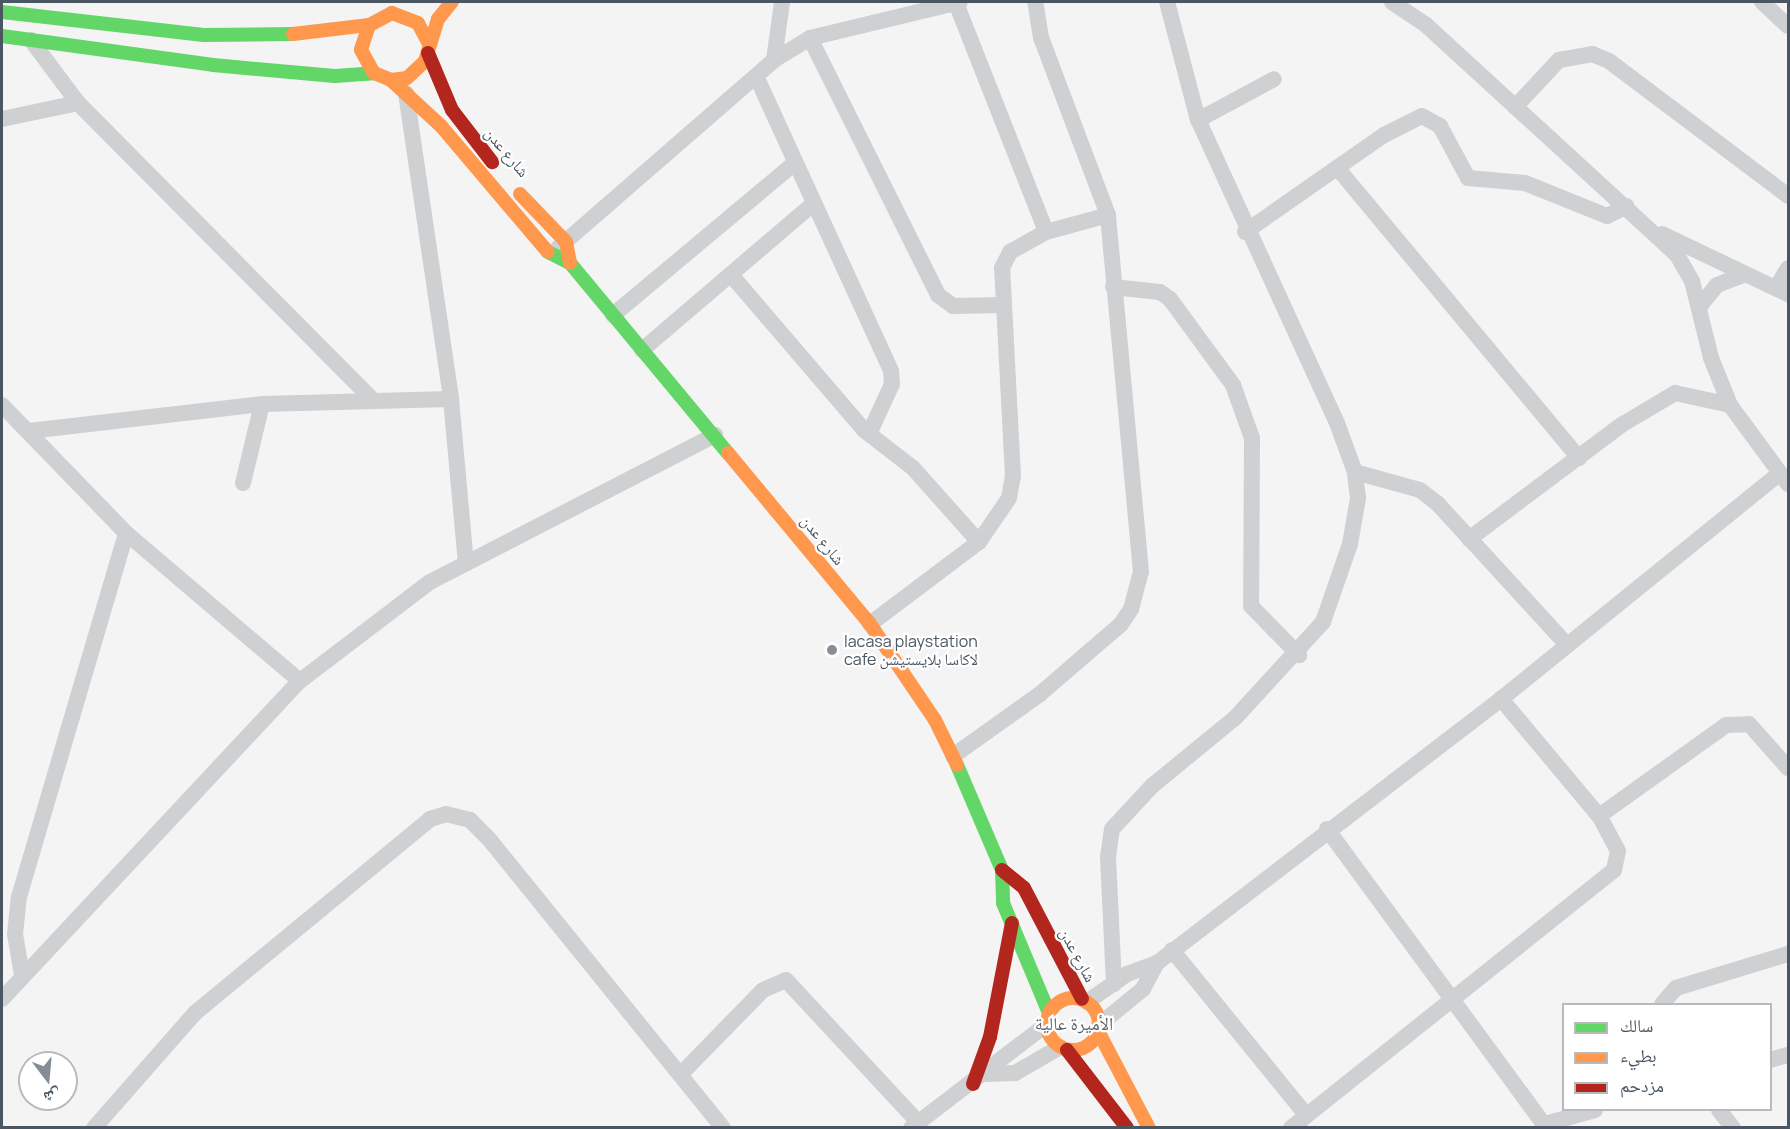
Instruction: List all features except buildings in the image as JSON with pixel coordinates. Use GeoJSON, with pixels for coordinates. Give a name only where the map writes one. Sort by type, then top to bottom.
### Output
{"type":"FeatureCollection","features":[{"type":"Feature","properties":{"kind":"street"},"geometry":{"type":"LineString","coordinates":[[2,12],[204,35],[326,33],[369,25],[390,10],[416,2]]}},
{"type":"Feature","properties":{"kind":"street"},"geometry":{"type":"LineString","coordinates":[[2,36],[213,65],[335,76],[374,73],[391,80],[415,74],[452,2]]}},
{"type":"Feature","properties":{"kind":"street"},"geometry":{"type":"LineString","coordinates":[[774,60],[782,2]]}},
{"type":"Feature","properties":{"kind":"street"},"geometry":{"type":"LineString","coordinates":[[550,254],[757,78],[774,60],[810,38],[958,2],[1046,232]]}},
{"type":"Feature","properties":{"kind":"street"},"geometry":{"type":"LineString","coordinates":[[953,756],[1084,659],[1121,624],[1138,591],[1140,544],[1113,287],[1108,215],[1041,38],[1035,2]]}},
{"type":"Feature","properties":{"kind":"street"},"geometry":{"type":"LineString","coordinates":[[1114,984],[1108,857],[1112,829],[1299,655],[1334,598],[1355,517],[1355,472],[1316,373],[1245,232],[1198,120],[1167,2]]}},
{"type":"Feature","properties":{"kind":"street"},"geometry":{"type":"LineString","coordinates":[[987,1074],[1015,1073],[1064,1048],[1086,1047],[1099,1028],[1143,989],[1158,963],[1172,950],[1327,829],[1501,699],[1567,645],[1784,478],[1730,405],[1711,358],[1700,306],[1687,270],[1656,231],[1425,24],[1392,2]]}},
{"type":"Feature","properties":{"kind":"street"},"geometry":{"type":"LineString","coordinates":[[1762,2],[1788,26]]}},
{"type":"Feature","properties":{"kind":"street"},"geometry":{"type":"LineString","coordinates":[[390,10],[418,23],[428,47]]}},
{"type":"Feature","properties":{"kind":"street"},"geometry":{"type":"LineString","coordinates":[[369,25],[361,50],[374,73]]}},
{"type":"Feature","properties":{"kind":"street"},"geometry":{"type":"LineString","coordinates":[[810,38],[938,295],[953,306],[1003,304]]}},
{"type":"Feature","properties":{"kind":"street"},"geometry":{"type":"LineString","coordinates":[[31,40],[78,103],[373,400]]}},
{"type":"Feature","properties":{"kind":"street","name":"شارع عدن"},"geometry":{"type":"LineString","coordinates":[[428,47],[452,110],[566,242],[570,263]]}},
{"type":"Feature","properties":{"kind":"street"},"geometry":{"type":"LineString","coordinates":[[1515,107],[1559,60],[1592,54],[1609,61],[1788,196]]}},
{"type":"Feature","properties":{"kind":"street"},"geometry":{"type":"LineString","coordinates":[[757,78],[891,370],[892,384],[869,434]]}},
{"type":"Feature","properties":{"kind":"street"},"geometry":{"type":"LineString","coordinates":[[1198,120],[1274,79]]}},
{"type":"Feature","properties":{"kind":"street","name":"شارع عدن"},"geometry":{"type":"LineString","coordinates":[[391,80],[480,168],[550,254],[570,263],[870,624],[953,756],[1002,870],[1003,903],[1048,1018]]}},
{"type":"Feature","properties":{"kind":"street"},"geometry":{"type":"LineString","coordinates":[[406,93],[451,399],[466,563]]}},
{"type":"Feature","properties":{"kind":"street"},"geometry":{"type":"LineString","coordinates":[[2,118],[78,103]]}},
{"type":"Feature","properties":{"kind":"street"},"geometry":{"type":"LineString","coordinates":[[1245,232],[1339,170],[1384,135],[1422,116],[1440,126],[1468,178],[1525,183],[1607,216],[1627,206]]}},
{"type":"Feature","properties":{"kind":"street"},"geometry":{"type":"LineString","coordinates":[[613,315],[795,163]]}},
{"type":"Feature","properties":{"kind":"street"},"geometry":{"type":"LineString","coordinates":[[1339,170],[1579,458]]}},
{"type":"Feature","properties":{"kind":"street"},"geometry":{"type":"LineString","coordinates":[[642,350],[732,276],[814,203]]}},
{"type":"Feature","properties":{"kind":"street"},"geometry":{"type":"LineString","coordinates":[[870,624],[979,542],[999,518],[1012,476],[1002,268],[1010,252],[1046,232],[1108,215]]}},
{"type":"Feature","properties":{"kind":"street"},"geometry":{"type":"LineString","coordinates":[[1656,231],[1782,291],[1788,267]]}},
{"type":"Feature","properties":{"kind":"street"},"geometry":{"type":"LineString","coordinates":[[1700,306],[1717,285],[1745,274]]}},
{"type":"Feature","properties":{"kind":"street"},"geometry":{"type":"LineString","coordinates":[[732,276],[869,434],[913,468],[979,542]]}},
{"type":"Feature","properties":{"kind":"street"},"geometry":{"type":"LineString","coordinates":[[1113,287],[1160,292],[1170,299],[1233,385],[1252,438],[1251,606],[1299,655]]}},
{"type":"Feature","properties":{"kind":"street"},"geometry":{"type":"LineString","coordinates":[[1469,539],[1579,458],[1675,393],[1730,405]]}},
{"type":"Feature","properties":{"kind":"street"},"geometry":{"type":"LineString","coordinates":[[29,431],[262,404],[451,399]]}},
{"type":"Feature","properties":{"kind":"street"},"geometry":{"type":"LineString","coordinates":[[243,483],[262,404]]}},
{"type":"Feature","properties":{"kind":"street"},"geometry":{"type":"LineString","coordinates":[[2,405],[126,533],[300,681]]}},
{"type":"Feature","properties":{"kind":"street"},"geometry":{"type":"LineString","coordinates":[[2,999],[22,975],[300,681],[430,582],[715,435]]}},
{"type":"Feature","properties":{"kind":"street"},"geometry":{"type":"LineString","coordinates":[[1355,472],[1420,490],[1469,539],[1567,645]]}},
{"type":"Feature","properties":{"kind":"street"},"geometry":{"type":"LineString","coordinates":[[22,975],[15,934],[19,897],[126,533]]}},
{"type":"Feature","properties":{"kind":"street"},"geometry":{"type":"LineString","coordinates":[[1172,950],[1298,1124],[1614,870],[1618,850],[1599,816],[1501,699]]}},
{"type":"Feature","properties":{"kind":"street"},"geometry":{"type":"LineString","coordinates":[[1599,816],[1726,725],[1749,724],[1788,768]]}},
{"type":"Feature","properties":{"kind":"street"},"geometry":{"type":"LineString","coordinates":[[94,1128],[158,1049],[203,1005],[430,819],[446,814],[470,820],[489,839],[723,1128]]}},
{"type":"Feature","properties":{"kind":"street"},"geometry":{"type":"LineString","coordinates":[[1327,829],[1546,1126],[1592,1111]]}},
{"type":"Feature","properties":{"kind":"street","name":"شارع عدن"},"geometry":{"type":"LineString","coordinates":[[1002,870],[1024,888],[1085,1000]]}},
{"type":"Feature","properties":{"kind":"street"},"geometry":{"type":"LineString","coordinates":[[973,1084],[990,1037],[1012,923]]}},
{"type":"Feature","properties":{"kind":"street"},"geometry":{"type":"LineString","coordinates":[[1664,1003],[1676,988],[1788,954]]}},
{"type":"Feature","properties":{"kind":"street"},"geometry":{"type":"LineString","coordinates":[[681,1074],[763,990],[786,980],[914,1125],[987,1074],[1048,1018],[1057,1003],[1085,1000],[1158,963]]}},
{"type":"Feature","properties":{"kind":"street"},"geometry":{"type":"LineString","coordinates":[[1085,1000],[1149,1128]]}},
{"type":"Feature","properties":{"kind":"street"},"geometry":{"type":"LineString","coordinates":[[1048,1018],[1064,1048],[1127,1128]]}},
{"type":"Feature","properties":{"kind":"street"},"geometry":{"type":"LineString","coordinates":[[1772,1059],[1788,1055]]}},
{"type":"Feature","properties":{"kind":"street"},"geometry":{"type":"LineString","coordinates":[[1720,1111],[1733,1128]]}},
{"type":"Feature","properties":{"kind":"traffic: fast"},"geometry":{"type":"LineString","coordinates":[[2,12],[204,35],[293,34]]}},
{"type":"Feature","properties":{"kind":"traffic: fast"},"geometry":{"type":"LineString","coordinates":[[2,36],[213,65],[335,76],[374,73]]}},
{"type":"Feature","properties":{"kind":"traffic: fast"},"geometry":{"type":"LineString","coordinates":[[548,252],[570,263],[728,453]]}},
{"type":"Feature","properties":{"kind":"traffic: fast"},"geometry":{"type":"LineString","coordinates":[[957,765],[1002,870],[1003,903],[1049,1013]]}},
{"type":"Feature","properties":{"kind":"traffic: slow"},"geometry":{"type":"LineString","coordinates":[[428,42],[418,23],[392,13],[369,25],[361,50],[374,73],[391,80],[407,78],[425,61],[438,19],[452,2]]}},
{"type":"Feature","properties":{"kind":"traffic: slow"},"geometry":{"type":"LineString","coordinates":[[293,34],[369,25]]}},
{"type":"Feature","properties":{"kind":"traffic: slow"},"geometry":{"type":"LineString","coordinates":[[391,80],[441,126],[548,252]]}},
{"type":"Feature","properties":{"kind":"traffic: slow"},"geometry":{"type":"LineString","coordinates":[[520,194],[566,242],[570,263]]}},
{"type":"Feature","properties":{"kind":"traffic: slow"},"geometry":{"type":"LineString","coordinates":[[728,453],[870,624],[935,720],[957,765]]}},
{"type":"Feature","properties":{"kind":"traffic: slow"},"geometry":{"type":"LineString","coordinates":[[1073,998],[1087,1002],[1095,1010],[1099,1024],[1095,1038],[1087,1046],[1073,1050],[1059,1046],[1051,1038],[1047,1024],[1051,1010],[1059,1002],[1073,998]]}},
{"type":"Feature","properties":{"kind":"traffic: slow"},"geometry":{"type":"LineString","coordinates":[[1098,1031],[1149,1128]]}},
{"type":"Feature","properties":{"kind":"traffic: jam"},"geometry":{"type":"LineString","coordinates":[[428,53],[452,110],[492,162]]}},
{"type":"Feature","properties":{"kind":"traffic: jam"},"geometry":{"type":"LineString","coordinates":[[1002,870],[1024,888],[1082,999]]}},
{"type":"Feature","properties":{"kind":"traffic: jam"},"geometry":{"type":"LineString","coordinates":[[973,1084],[990,1037],[1012,923]]}},
{"type":"Feature","properties":{"kind":"traffic: jam"},"geometry":{"type":"LineString","coordinates":[[1067,1050],[1127,1128]]}},
{"type":"Feature","properties":{"kind":"place","name":"lacasa playstation cafe لاكاسا بلايستيشن"},"geometry":{"type":"Point","coordinates":[832,650]}},
{"type":"Feature","properties":{"kind":"district","name":"الأميرة عالية"},"geometry":{"type":"Point","coordinates":[1074,1023]}}]}
